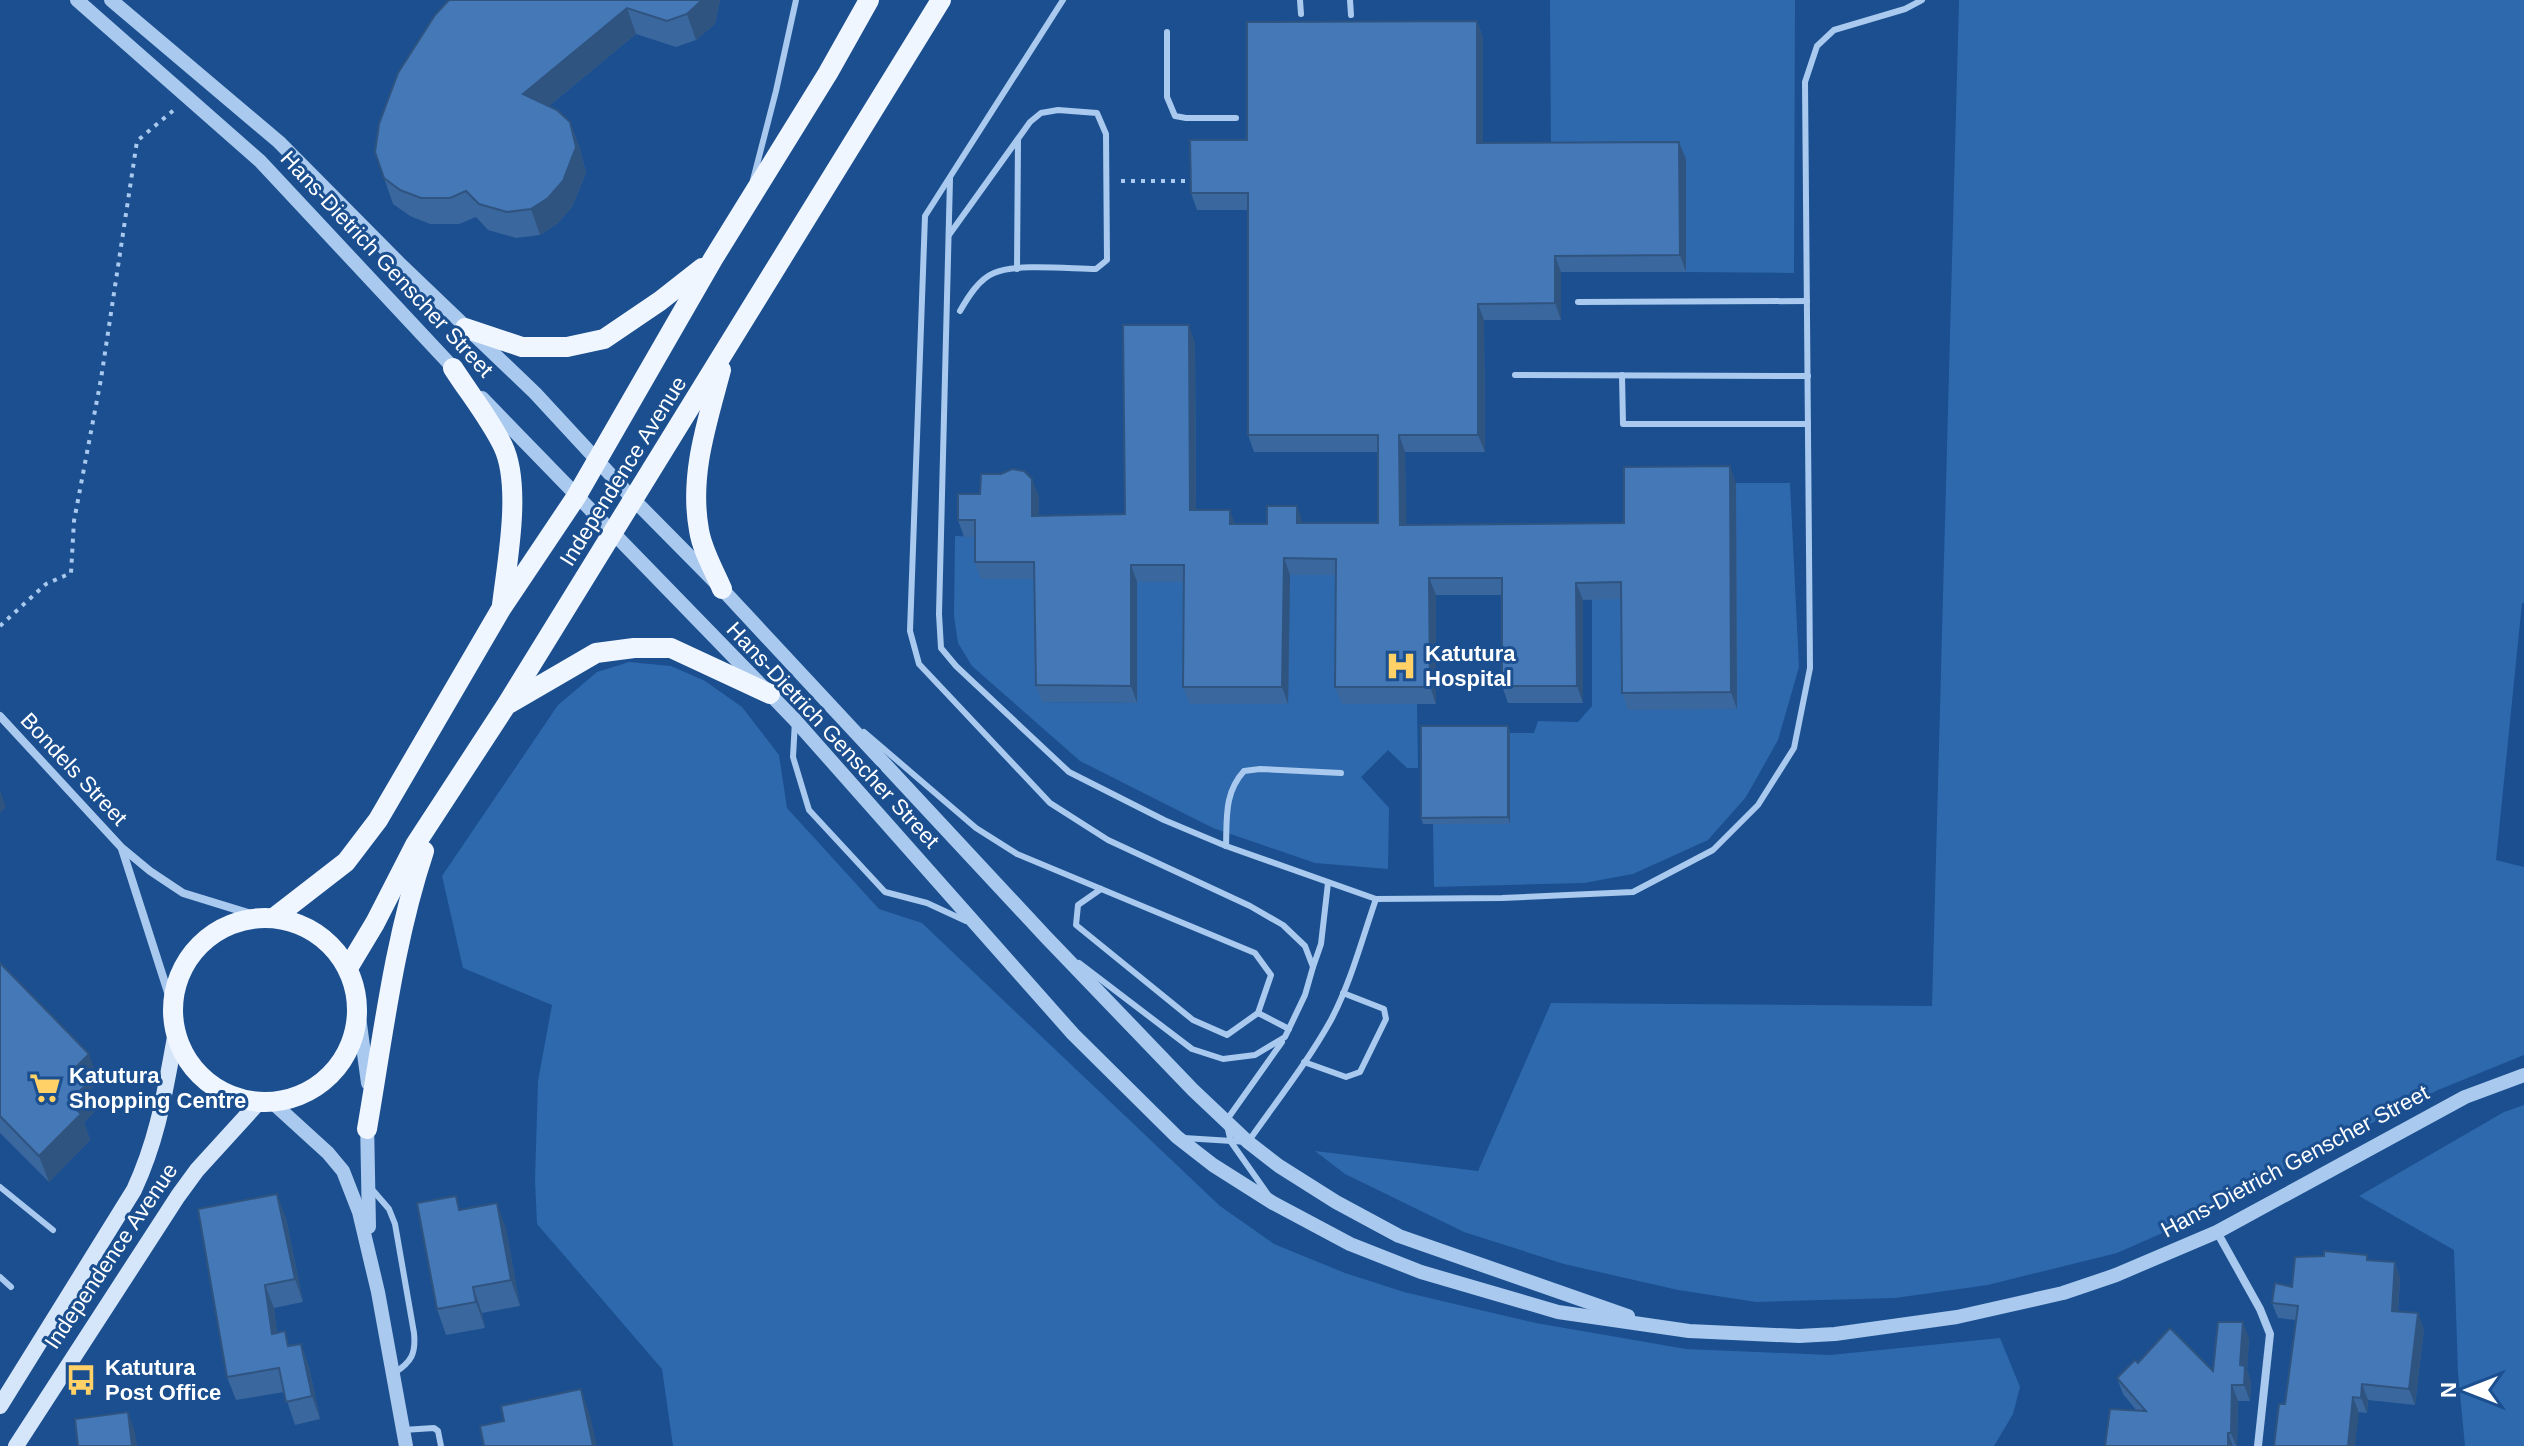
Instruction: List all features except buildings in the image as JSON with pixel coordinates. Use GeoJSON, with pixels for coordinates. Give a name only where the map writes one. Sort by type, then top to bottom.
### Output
{"type":"FeatureCollection","features":[{"type":"Feature","properties":{"kind":"main road","name":"Independence Avenue"},"geometry":{"type":"LineString","coordinates":[[266,1102],[236,1098],[215,1088],[198,1073],[184,1054],[176,1032],[173,1008],[176,985],[185,964],[199,945],[217,931],[238,921],[268,917],[346,862],[378,820],[501,609],[576,497],[713,259],[828,73],[869,0]]}},
{"type":"Feature","properties":{"kind":"main road","name":"Independence Avenue"},"geometry":{"type":"LineString","coordinates":[[348,968],[415,845],[507,704],[941,0]]}},
{"type":"Feature","properties":{"kind":"main road"},"geometry":{"type":"LineString","coordinates":[[465,328],[522,347],[567,347],[604,339],[660,301],[713,259]]}},
{"type":"Feature","properties":{"kind":"main road"},"geometry":{"type":"LineString","coordinates":[[722,589],[699,533],[695,490],[703,439],[726,351]]}},
{"type":"Feature","properties":{"kind":"main road"},"geometry":{"type":"LineString","coordinates":[[453,368],[504,448],[511,480],[511,517],[501,609]]}},
{"type":"Feature","properties":{"kind":"main road"},"geometry":{"type":"LineString","coordinates":[[507,704],[596,653],[634,648],[671,648],[770,694]]}},
{"type":"Feature","properties":{"kind":"main road"},"geometry":{"type":"LineString","coordinates":[[367,1129],[399,939],[409,894],[436,813]]}},
{"type":"Feature","properties":{"kind":"main road"},"geometry":{"type":"LineString","coordinates":[[266,1102],[293,1098],[312,1090],[335,1069],[351,1043],[357,1023],[354,984],[348,968],[330,943],[304,926],[268,917]]}},
{"type":"Feature","properties":{"kind":"main road","name":"Independence Avenue"},"geometry":{"type":"LineString","coordinates":[[0,1406],[134,1190],[149,1156],[161,1113],[176,1032]]}},
{"type":"Feature","properties":{"kind":"main road","name":"Independence Avenue"},"geometry":{"type":"LineString","coordinates":[[16,1446],[178,1196],[197,1170],[266,1102]]}},
{"type":"Feature","properties":{"kind":"street","name":"Hans-Dietrich Genscher Street"},"geometry":{"type":"LineString","coordinates":[[111,0],[279,142],[465,328],[535,393],[1045,936],[1193,1090],[1248,1142],[1336,1202],[1399,1236],[1659,1327]]}},
{"type":"Feature","properties":{"kind":"street","name":"Hans-Dietrich Genscher Street"},"geometry":{"type":"LineString","coordinates":[[79,1],[260,161],[576,497],[795,720],[1073,1034],[1177,1137],[1213,1165],[1273,1203],[1350,1244],[1421,1272],[1558,1312],[1659,1327],[1799,1336],[1957,1317],[2063,1293],[2116,1275],[2217,1232],[2465,1097],[2524,1075]]}},
{"type":"Feature","properties":{"kind":"street","name":"Bondels Street"},"geometry":{"type":"LineString","coordinates":[[0,716],[121,847],[150,871],[183,893],[268,917]]}},
{"type":"Feature","properties":{"kind":"street","name":"Bondels Street"},"geometry":{"type":"LineString","coordinates":[[121,847],[173,1008]]}},
{"type":"Feature","properties":{"kind":"street"},"geometry":{"type":"LineString","coordinates":[[357,1002],[368,1070],[370,1256]]}},
{"type":"Feature","properties":{"kind":"street"},"geometry":{"type":"LineString","coordinates":[[266,1102],[328,1153],[343,1171],[359,1212],[370,1256],[406,1446]]}},
{"type":"Feature","properties":{"kind":"street"},"geometry":{"type":"LineString","coordinates":[[2217,1232],[2260,1309],[2270,1334],[2258,1446]]}},
{"type":"Feature","properties":{"kind":"lane"},"geometry":{"type":"LineString","coordinates":[[747,203],[796,0]]}},
{"type":"Feature","properties":{"kind":"lane"},"geometry":{"type":"LineString","coordinates":[[1063,0],[925,216],[910,631],[919,664],[1050,803],[1108,840],[1250,906],[1283,925],[1305,946],[1313,967]]}},
{"type":"Feature","properties":{"kind":"lane"},"geometry":{"type":"LineString","coordinates":[[1300,0],[1301,14]]}},
{"type":"Feature","properties":{"kind":"lane"},"geometry":{"type":"LineString","coordinates":[[1350,0],[1351,15]]}},
{"type":"Feature","properties":{"kind":"lane"},"geometry":{"type":"LineString","coordinates":[[950,179],[939,614],[941,648],[956,666],[1069,772],[1164,820],[1260,860],[1328,883],[1376,899],[1502,898],[1633,892],[1713,850],[1758,805],[1794,748],[1810,668],[1805,82],[1817,46],[1834,30],[1905,9],[1922,0]]}},
{"type":"Feature","properties":{"kind":"lane"},"geometry":{"type":"LineString","coordinates":[[1167,32],[1167,97],[1175,116],[1236,118]]}},
{"type":"Feature","properties":{"kind":"lane"},"geometry":{"type":"LineString","coordinates":[[949,235],[1030,122],[1041,113],[1058,110],[1097,113],[1106,134],[1107,260],[1096,269],[995,272],[968,296],[960,311]]}},
{"type":"Feature","properties":{"kind":"lane"},"geometry":{"type":"LineString","coordinates":[[1017,269],[1018,140]]}},
{"type":"Feature","properties":{"kind":"lane"},"geometry":{"type":"LineString","coordinates":[[1578,302],[1807,301]]}},
{"type":"Feature","properties":{"kind":"lane"},"geometry":{"type":"LineString","coordinates":[[1515,375],[1808,376]]}},
{"type":"Feature","properties":{"kind":"lane"},"geometry":{"type":"LineString","coordinates":[[1622,375],[1623,424],[1808,424]]}},
{"type":"Feature","properties":{"kind":"lane"},"geometry":{"type":"LineString","coordinates":[[816,691],[976,828],[1017,854],[1255,953],[1271,975],[1258,1013],[1227,1035],[1193,1020],[1076,925],[1078,905],[1101,889]]}},
{"type":"Feature","properties":{"kind":"lane"},"geometry":{"type":"LineString","coordinates":[[795,720],[793,757],[809,810],[885,892],[927,903],[982,931]]}},
{"type":"Feature","properties":{"kind":"lane"},"geometry":{"type":"LineString","coordinates":[[1226,846],[1228,795],[1234,781],[1244,771],[1341,773]]}},
{"type":"Feature","properties":{"kind":"lane"},"geometry":{"type":"LineString","coordinates":[[1273,1203],[1231,1142],[1226,1121],[1285,1037],[1305,995],[1321,944],[1328,883]]}},
{"type":"Feature","properties":{"kind":"lane"},"geometry":{"type":"LineString","coordinates":[[1177,1137],[1248,1142],[1331,1020],[1376,899]]}},
{"type":"Feature","properties":{"kind":"lane"},"geometry":{"type":"LineString","coordinates":[[1045,936],[1192,1049],[1223,1059],[1255,1055],[1285,1037]]}},
{"type":"Feature","properties":{"kind":"lane"},"geometry":{"type":"LineString","coordinates":[[1304,1062],[1346,1077],[1360,1072],[1386,1019],[1386,1013],[1384,1009],[1343,993]]}},
{"type":"Feature","properties":{"kind":"lane"},"geometry":{"type":"LineString","coordinates":[[1258,1013],[1289,1029]]}},
{"type":"Feature","properties":{"kind":"lane"},"geometry":{"type":"LineString","coordinates":[[368,1185],[389,1209],[395,1224],[414,1333],[416,1349],[412,1358],[393,1374]]}},
{"type":"Feature","properties":{"kind":"lane"},"geometry":{"type":"LineString","coordinates":[[0,1187],[53,1230]]}},
{"type":"Feature","properties":{"kind":"lane"},"geometry":{"type":"LineString","coordinates":[[0,1277],[11,1287]]}},
{"type":"Feature","properties":{"kind":"lane"},"geometry":{"type":"LineString","coordinates":[[403,1430],[434,1428],[438,1431],[441,1446]]}},
{"type":"Feature","properties":{"kind":"path"},"geometry":{"type":"LineString","coordinates":[[0,626],[46,584],[71,573],[74,521],[101,379],[137,141],[189,97]]}},
{"type":"Feature","properties":{"kind":"path"},"geometry":{"type":"LineString","coordinates":[[1106,181],[1204,181]]}},
{"type":"Feature","properties":{"kind":"shaded area"},"geometry":{"type":"Polygon","coordinates":[[[1550,0],[1795,0],[1794,273],[1686,272],[1685,159],[1551,159],[1550,0]]]}},
{"type":"Feature","properties":{"kind":"shaded area"},"geometry":{"type":"Polygon","coordinates":[[[1959,0],[2524,0],[2524,603],[2496,860],[2524,867],[2524,1055],[2438,1090],[2183,1224],[2117,1253],[1988,1285],[1895,1298],[1756,1302],[1678,1290],[1564,1264],[1464,1232],[1345,1174],[1315,1151],[1478,1171],[1551,1003],[1932,1006],[1959,0]]]}},
{"type":"Feature","properties":{"kind":"shaded area"},"geometry":{"type":"Polygon","coordinates":[[[1736,483],[1790,483],[1799,667],[1778,740],[1746,797],[1708,840],[1633,874],[1584,883],[1434,887],[1433,824],[1510,823],[1510,733],[1534,733],[1538,721],[1578,722],[1592,706],[1592,599],[1627,599],[1736,483]]]}},
{"type":"Feature","properties":{"kind":"shaded area"},"geometry":{"type":"Polygon","coordinates":[[[955,536],[981,537],[1040,579],[1043,702],[1137,703],[1137,582],[1190,582],[1288,704],[1290,575],[1342,575],[1417,704],[1418,768],[1407,768],[1388,750],[1361,777],[1389,808],[1388,869],[1315,863],[1213,828],[1080,761],[972,666],[958,643],[954,616],[955,536]]]}},
{"type":"Feature","properties":{"kind":"shaded area"},"geometry":{"type":"Polygon","coordinates":[[[629,662],[671,666],[705,681],[742,707],[779,755],[787,808],[879,909],[922,923],[1220,1206],[1274,1244],[1345,1273],[1404,1292],[1536,1323],[1686,1349],[1830,1355],[2000,1338],[2020,1387],[2013,1414],[1994,1446],[673,1446],[662,1369],[537,1224],[538,1081],[552,1005],[463,968],[442,876],[558,705],[597,672],[629,662]]]}},
{"type":"Feature","properties":{"kind":"shaded area"},"geometry":{"type":"Polygon","coordinates":[[[2524,1105],[2524,1446],[2465,1446],[2458,1373],[2454,1250],[2359,1196],[2504,1112],[2524,1105]]]}},
{"type":"Feature","properties":{"kind":"place","name":"Katutura Hospital"},"geometry":{"type":"Point","coordinates":[1401,666]}},
{"type":"Feature","properties":{"kind":"place","name":"Katutura Shopping Centre"},"geometry":{"type":"Point","coordinates":[45,1088]}},
{"type":"Feature","properties":{"kind":"place","name":"Katutura Post Office"},"geometry":{"type":"Point","coordinates":[81,1380]}}]}
